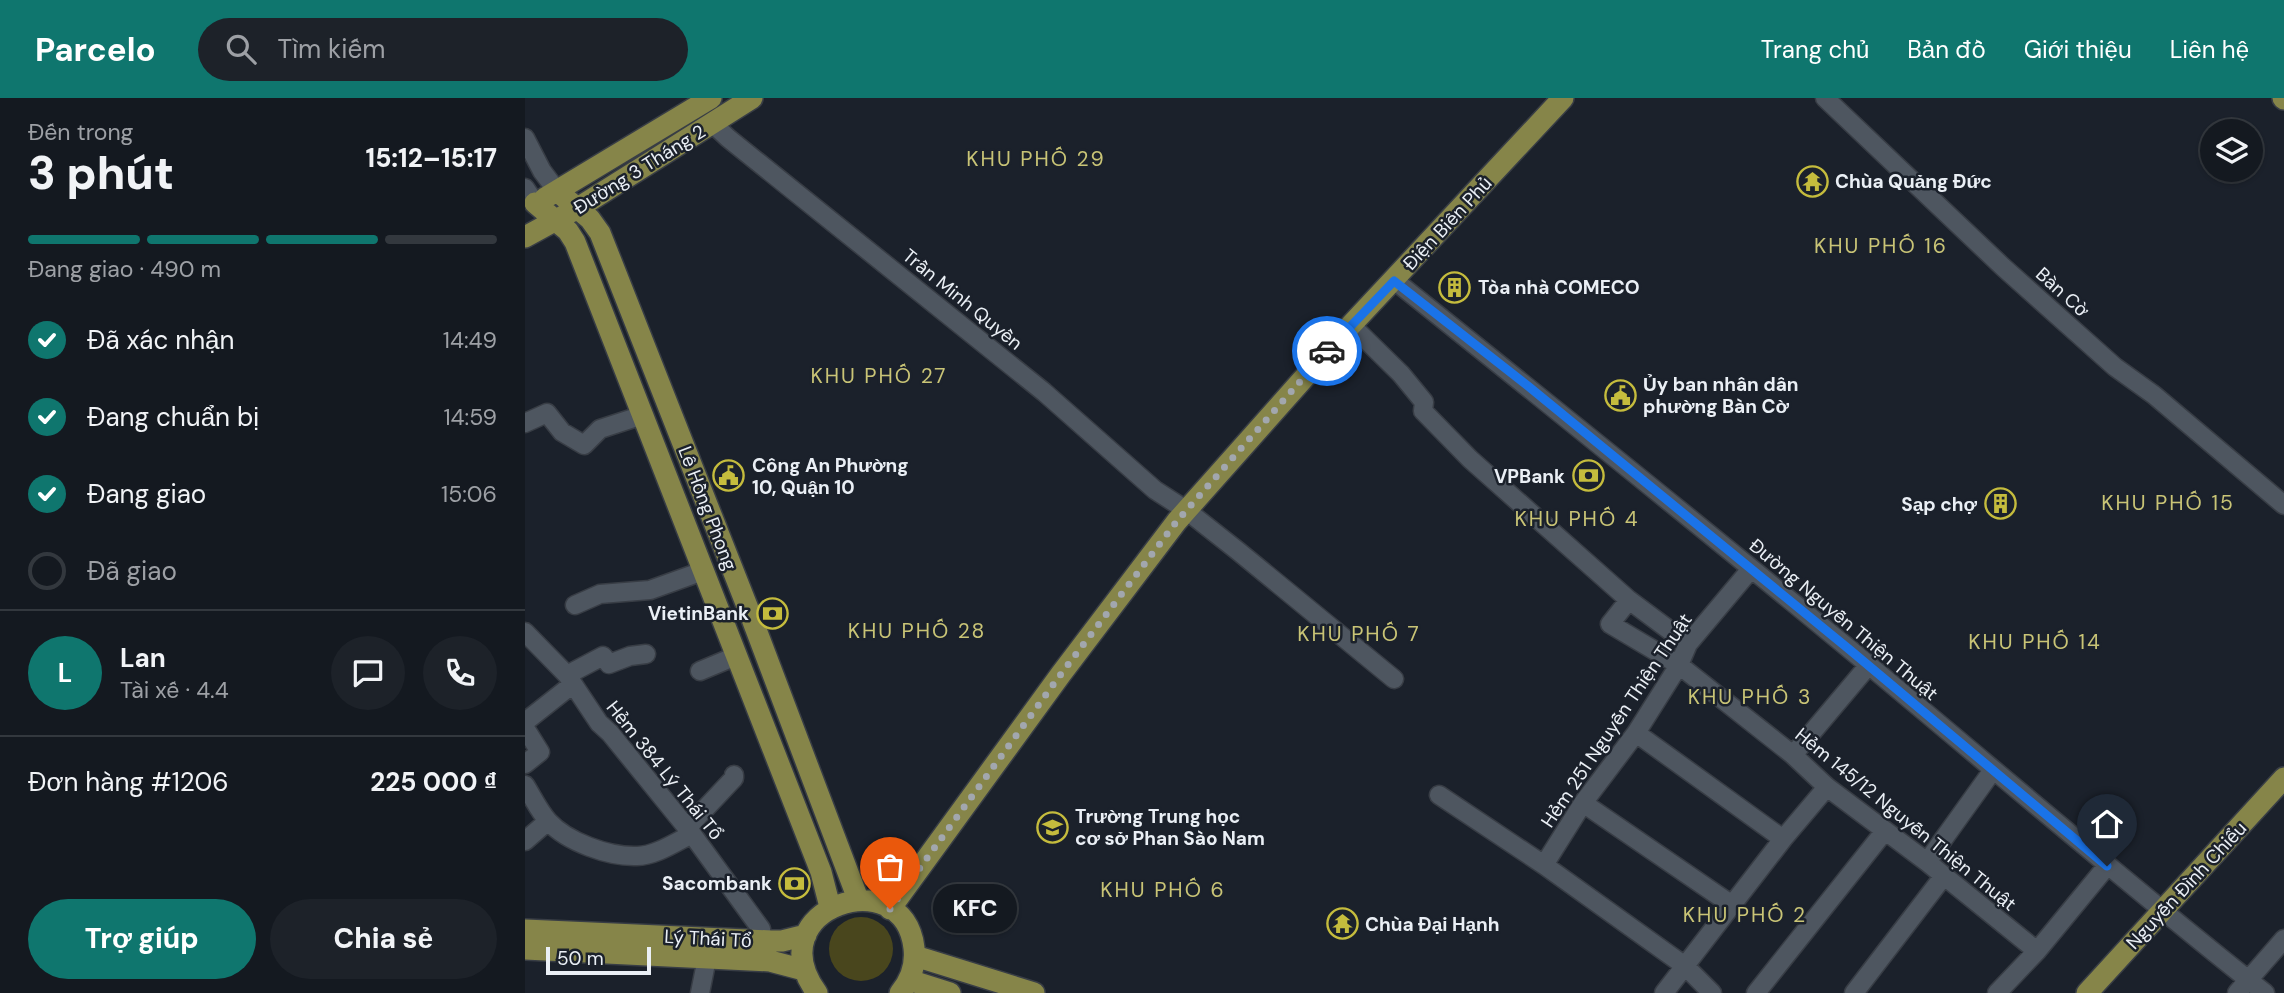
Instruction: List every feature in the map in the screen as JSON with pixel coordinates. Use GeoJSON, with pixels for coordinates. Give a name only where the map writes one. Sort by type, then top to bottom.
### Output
{"type":"FeatureCollection","features":[{"type":"Feature","properties":{"kind":"main road","name":"Đường 3 Tháng 2"},"geometry":{"type":"LineString","coordinates":[[528,200],[557,191],[711,98]]}},
{"type":"Feature","properties":{"kind":"main road","name":"Đường 3 Tháng 2"},"geometry":{"type":"LineString","coordinates":[[525,237],[578,208],[752,98]]}},
{"type":"Feature","properties":{"kind":"main road","name":"Điện Biên Phủ"},"geometry":{"type":"LineString","coordinates":[[890,909],[1061,674],[1186,510],[1351,325],[1563,98]]}},
{"type":"Feature","properties":{"kind":"main road","name":"Lê Hồng Phong"},"geometry":{"type":"LineString","coordinates":[[557,191],[590,219],[600,233],[858,899]]}},
{"type":"Feature","properties":{"kind":"main road","name":"Lê Hồng Phong"},"geometry":{"type":"LineString","coordinates":[[528,200],[568,231],[575,242],[821,873],[830,907]]}},
{"type":"Feature","properties":{"kind":"main road","name":"Nguyễn Đình Chiểu"},"geometry":{"type":"LineString","coordinates":[[2087,993],[2281,786]]}},
{"type":"Feature","properties":{"kind":"main road"},"geometry":{"type":"LineString","coordinates":[[817,993],[804,970],[803,947],[806,935],[812,924],[830,907],[858,899],[879,903],[890,909],[908,929],[915,956],[905,987],[950,993]]}},
{"type":"Feature","properties":{"kind":"main road","name":"Lý Thái Tổ"},"geometry":{"type":"LineString","coordinates":[[525,930],[782,941],[806,935]]}},
{"type":"Feature","properties":{"kind":"main road","name":"Lý Thái Tổ"},"geometry":{"type":"LineString","coordinates":[[525,949],[770,961],[804,970]]}},
{"type":"Feature","properties":{"kind":"main road"},"geometry":{"type":"LineString","coordinates":[[915,956],[1034,993]]}},
{"type":"Feature","properties":{"kind":"street","name":"Bàn Cờ"},"geometry":{"type":"LineString","coordinates":[[1825,98],[2003,267],[2115,367],[2154,395],[2284,505]]}},
{"type":"Feature","properties":{"kind":"street","name":"Trần Minh Quyền"},"geometry":{"type":"LineString","coordinates":[[712,123],[1053,399],[1155,491],[1186,510],[1394,679]]}},
{"type":"Feature","properties":{"kind":"street","name":"Lê Hồng Phong"},"geometry":{"type":"LineString","coordinates":[[525,138],[542,171],[557,191]]}},
{"type":"Feature","properties":{"kind":"street","name":"Đường Nguyễn Thiện Thuật"},"geometry":{"type":"LineString","coordinates":[[1394,281],[1528,386],[1868,666],[2163,912],[2243,987],[2265,993]]}},
{"type":"Feature","properties":{"kind":"street"},"geometry":{"type":"LineString","coordinates":[[1351,325],[1401,374],[1425,402],[1423,411],[1470,459],[1629,600],[1688,644]]}},
{"type":"Feature","properties":{"kind":"street"},"geometry":{"type":"LineString","coordinates":[[525,423],[547,412],[562,432],[585,445],[600,429],[643,415]]}},
{"type":"Feature","properties":{"kind":"street","name":"Hẻm 251 Nguyễn Thiện Thuật"},"geometry":{"type":"LineString","coordinates":[[1543,864],[1583,803],[1636,733],[1679,665],[1688,644],[1751,569]]}},
{"type":"Feature","properties":{"kind":"street"},"geometry":{"type":"LineString","coordinates":[[575,605],[600,594],[650,590],[703,571]]}},
{"type":"Feature","properties":{"kind":"street","name":"Hẻm 145/12 Nguyễn Thiện Thuật"},"geometry":{"type":"LineString","coordinates":[[1629,600],[1610,624],[1679,665],[1793,755],[1827,787],[1927,862],[2037,951]]}},
{"type":"Feature","properties":{"kind":"street","name":"Hẻm 384 Lý Thái Tổ"},"geometry":{"type":"LineString","coordinates":[[525,632],[570,680],[599,723],[689,831],[761,929],[762,940]]}},
{"type":"Feature","properties":{"kind":"street"},"geometry":{"type":"LineString","coordinates":[[525,722],[570,680],[603,656],[609,664],[630,656],[646,654]]}},
{"type":"Feature","properties":{"kind":"street"},"geometry":{"type":"LineString","coordinates":[[700,671],[736,656]]}},
{"type":"Feature","properties":{"kind":"street"},"geometry":{"type":"LineString","coordinates":[[1793,755],[1868,666]]}},
{"type":"Feature","properties":{"kind":"street"},"geometry":{"type":"LineString","coordinates":[[525,728],[540,752],[525,764]]}},
{"type":"Feature","properties":{"kind":"street"},"geometry":{"type":"LineString","coordinates":[[1636,733],[1783,839]]}},
{"type":"Feature","properties":{"kind":"street"},"geometry":{"type":"LineString","coordinates":[[1927,862],[1993,770]]}},
{"type":"Feature","properties":{"kind":"street"},"geometry":{"type":"LineString","coordinates":[[525,785],[548,821],[569,836],[597,851],[638,856],[667,846],[689,831],[734,775]]}},
{"type":"Feature","properties":{"kind":"street"},"geometry":{"type":"LineString","coordinates":[[1664,993],[1783,839],[1827,787]]}},
{"type":"Feature","properties":{"kind":"street"},"geometry":{"type":"LineString","coordinates":[[1439,795],[1543,864],[1685,966],[1712,993]]}},
{"type":"Feature","properties":{"kind":"street"},"geometry":{"type":"LineString","coordinates":[[1583,803],[1731,905]]}},
{"type":"Feature","properties":{"kind":"street"},"geometry":{"type":"LineString","coordinates":[[525,841],[548,821]]}},
{"type":"Feature","properties":{"kind":"street"},"geometry":{"type":"LineString","coordinates":[[1756,993],[1884,832]]}},
{"type":"Feature","properties":{"kind":"street"},"geometry":{"type":"LineString","coordinates":[[1997,993],[2037,951],[2107,866]]}},
{"type":"Feature","properties":{"kind":"street"},"geometry":{"type":"LineString","coordinates":[[1854,993],[1943,877]]}},
{"type":"Feature","properties":{"kind":"street"},"geometry":{"type":"LineString","coordinates":[[2243,987],[2284,939]]}},
{"type":"Feature","properties":{"kind":"street"},"geometry":{"type":"LineString","coordinates":[[700,993],[707,958]]}},
{"type":"Feature","properties":{"kind":"shaded area"},"geometry":{"type":"Polygon","coordinates":[[[861,917],[879,923],[887,931],[893,949],[887,967],[879,975],[861,981],[843,975],[835,967],[829,949],[835,931],[843,923],[861,917]]]}},
{"type":"Feature","properties":{"kind":"way so far"},"geometry":{"type":"LineString","coordinates":[[890,909],[1061,674],[1177,521],[1327,351]]}},
{"type":"Feature","properties":{"kind":"place","name":"Chùa Quảng Đức"},"geometry":{"type":"Point","coordinates":[1812,181]}},
{"type":"Feature","properties":{"kind":"place","name":"Tòa nhà COMECO"},"geometry":{"type":"Point","coordinates":[1455,287]}},
{"type":"Feature","properties":{"kind":"place","name":"Ủy ban nhân dân phường Bàn Cờ"},"geometry":{"type":"Point","coordinates":[1620,395]}},
{"type":"Feature","properties":{"kind":"place","name":"Công An Phường 10, Quận 10"},"geometry":{"type":"Point","coordinates":[729,476]}},
{"type":"Feature","properties":{"kind":"place","name":"VPBank"},"geometry":{"type":"Point","coordinates":[1588,476]}},
{"type":"Feature","properties":{"kind":"place","name":"Sạp chợ"},"geometry":{"type":"Point","coordinates":[2000,504]}},
{"type":"Feature","properties":{"kind":"place","name":"VietinBank"},"geometry":{"type":"Point","coordinates":[772,613]}},
{"type":"Feature","properties":{"kind":"place","name":"Trường Trung học cơ sở Phan Sào Nam"},"geometry":{"type":"Point","coordinates":[1052,827]}},
{"type":"Feature","properties":{"kind":"place","name":"Sacombank"},"geometry":{"type":"Point","coordinates":[795,883]}},
{"type":"Feature","properties":{"kind":"place","name":"KFC"},"geometry":{"type":"Point","coordinates":[890,909]}},
{"type":"Feature","properties":{"kind":"place","name":"Chùa Đại Hạnh"},"geometry":{"type":"Point","coordinates":[1342,924]}},
{"type":"Feature","properties":{"kind":"district","name":"KHU PHỐ 29"},"geometry":{"type":"Point","coordinates":[1036,159]}},
{"type":"Feature","properties":{"kind":"district","name":"KHU PHỐ 16"},"geometry":{"type":"Point","coordinates":[1881,246]}},
{"type":"Feature","properties":{"kind":"district","name":"KHU PHỐ 27"},"geometry":{"type":"Point","coordinates":[879,376]}},
{"type":"Feature","properties":{"kind":"district","name":"KHU PHỐ 15"},"geometry":{"type":"Point","coordinates":[2168,503]}},
{"type":"Feature","properties":{"kind":"district","name":"KHU PHỐ 4"},"geometry":{"type":"Point","coordinates":[1577,519]}},
{"type":"Feature","properties":{"kind":"district","name":"KHU PHỐ 28"},"geometry":{"type":"Point","coordinates":[917,631]}},
{"type":"Feature","properties":{"kind":"district","name":"KHU PHỐ 7"},"geometry":{"type":"Point","coordinates":[1359,634]}},
{"type":"Feature","properties":{"kind":"district","name":"KHU PHỐ 14"},"geometry":{"type":"Point","coordinates":[2035,642]}},
{"type":"Feature","properties":{"kind":"district","name":"KHU PHỐ 3"},"geometry":{"type":"Point","coordinates":[1750,697]}},
{"type":"Feature","properties":{"kind":"district","name":"KHU PHỐ 6"},"geometry":{"type":"Point","coordinates":[1163,890]}},
{"type":"Feature","properties":{"kind":"district","name":"KHU PHỐ 2"},"geometry":{"type":"Point","coordinates":[1745,915]}},
{"type":"Feature","properties":{"kind":"route"},"geometry":{"type":"LineString","coordinates":[[1327,351],[1394,281],[1528,386],[1880,674],[2107,866]]}}]}
